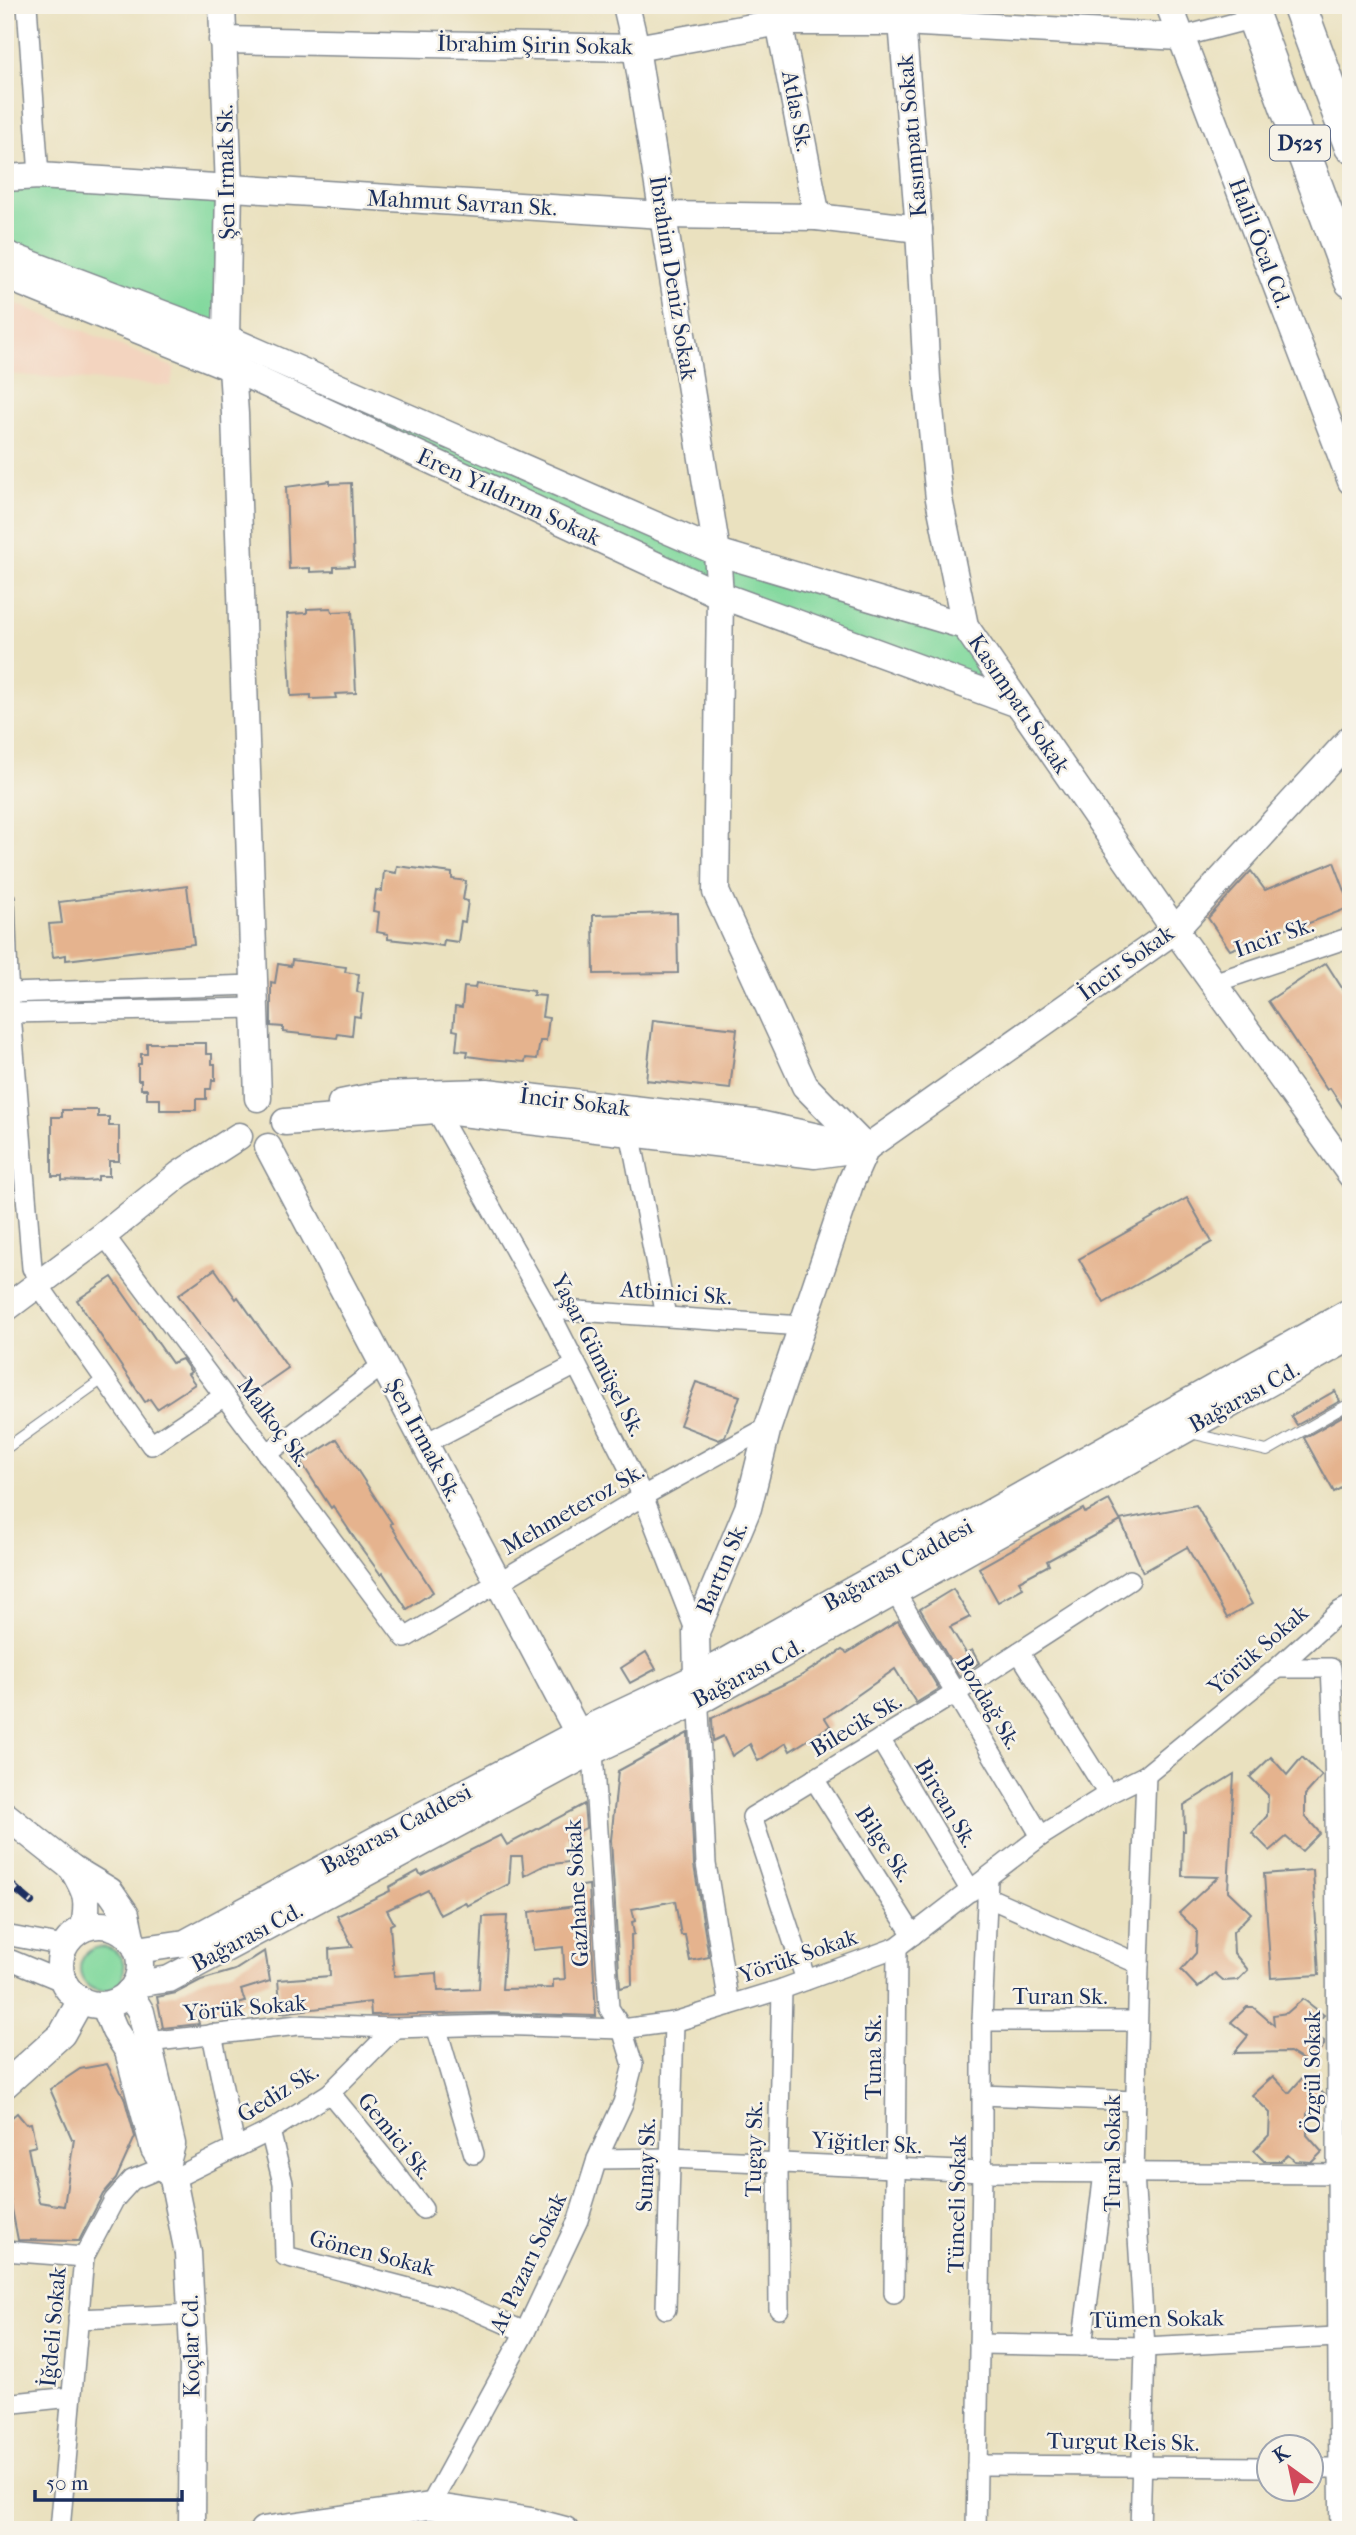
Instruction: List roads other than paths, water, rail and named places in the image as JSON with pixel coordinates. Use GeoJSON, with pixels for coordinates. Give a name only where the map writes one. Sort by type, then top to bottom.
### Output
{"type":"FeatureCollection","features":[{"type":"Feature","properties":{"kind":"highway","name":"D525"},"geometry":{"type":"LineString","coordinates":[[1299,5],[1351,146]]}},
{"type":"Feature","properties":{"kind":"highway","name":"D525"},"geometry":{"type":"LineString","coordinates":[[1251,11],[1351,281]]}},
{"type":"Feature","properties":{"kind":"main road","name":"Şen Irmak Sk."},"geometry":{"type":"LineString","coordinates":[[222,5],[229,189],[226,338],[232,368],[258,1098]]}},
{"type":"Feature","properties":{"kind":"main road","name":"İbrahim Deniz Sokak"},"geometry":{"type":"LineString","coordinates":[[626,5],[636,48],[717,552],[720,595],[716,892],[805,1086],[866,1147]]}},
{"type":"Feature","properties":{"kind":"main road","name":"Halil Öcal Cd."},"geometry":{"type":"LineString","coordinates":[[1169,5],[1351,481]]}},
{"type":"Feature","properties":{"kind":"main road","name":"İbrahim Şirin Sokak"},"geometry":{"type":"LineString","coordinates":[[222,40],[636,48],[778,13],[1181,37]]}},
{"type":"Feature","properties":{"kind":"main road","name":"Atlas Sk."},"geometry":{"type":"LineString","coordinates":[[778,13],[817,217]]}},
{"type":"Feature","properties":{"kind":"main road","name":"Kasımpatı Sokak"},"geometry":{"type":"LineString","coordinates":[[902,22],[919,229],[927,379],[939,499],[965,626],[1175,930],[1351,1175]]}},
{"type":"Feature","properties":{"kind":"main road","name":"Mahmut Savran Sk."},"geometry":{"type":"LineString","coordinates":[[5,178],[39,176],[663,215],[817,217],[919,229]]}},
{"type":"Feature","properties":{"kind":"main road","name":"Eren Yıldırım Sokak"},"geometry":{"type":"LineString","coordinates":[[5,254],[226,338],[717,552],[965,626]]}},
{"type":"Feature","properties":{"kind":"main road","name":"Eren Yıldırım Sokak"},"geometry":{"type":"LineString","coordinates":[[5,276],[232,368],[720,595],[1018,704]]}},
{"type":"Feature","properties":{"kind":"main road","name":"İncir Sokak"},"geometry":{"type":"LineString","coordinates":[[284,1118],[436,1110],[815,1155],[866,1147],[1175,930],[1351,738]]}},
{"type":"Feature","properties":{"kind":"main road","name":"İncir Sokak"},"geometry":{"type":"LineString","coordinates":[[284,1118],[380,1095],[487,1092],[754,1123],[866,1147]]}},
{"type":"Feature","properties":{"kind":"main road"},"geometry":{"type":"LineString","coordinates":[[258,1098],[273,1102],[284,1118],[281,1137],[268,1147],[252,1147],[237,1132],[238,1112],[243,1105],[258,1098]]}},
{"type":"Feature","properties":{"kind":"main road"},"geometry":{"type":"LineString","coordinates":[[5,1309],[35,1276],[162,1171],[237,1132]]}},
{"type":"Feature","properties":{"kind":"main road"},"geometry":{"type":"LineString","coordinates":[[5,1288],[35,1276],[104,1234],[237,1132]]}},
{"type":"Feature","properties":{"kind":"main road","name":"Şen Irmak Sk."},"geometry":{"type":"LineString","coordinates":[[268,1147],[586,1742]]}},
{"type":"Feature","properties":{"kind":"main road","name":"Bartın Sk."},"geometry":{"type":"LineString","coordinates":[[698,1689],[696,1632],[748,1508],[768,1427],[850,1184],[866,1147]]}},
{"type":"Feature","properties":{"kind":"main road","name":"Bağarası Caddesi"},"geometry":{"type":"LineString","coordinates":[[135,1946],[185,1943],[586,1742],[698,1689],[1178,1422],[1351,1311]]}},
{"type":"Feature","properties":{"kind":"main road","name":"Bağarası Cd."},"geometry":{"type":"LineString","coordinates":[[698,1689],[895,1592],[1178,1422],[1351,1338]]}},
{"type":"Feature","properties":{"kind":"main road","name":"Bağarası Cd."},"geometry":{"type":"LineString","coordinates":[[132,1988],[169,1979],[586,1742]]}},
{"type":"Feature","properties":{"kind":"main road"},"geometry":{"type":"LineString","coordinates":[[5,1815],[72,1868],[110,1891],[126,1914],[135,1946],[140,1965],[132,1988],[113,2003],[83,1996],[60,1971],[64,1946],[73,1935],[84,1928],[97,1925],[111,1927],[123,1933],[135,1946]]}},
{"type":"Feature","properties":{"kind":"main road"},"geometry":{"type":"LineString","coordinates":[[72,1868],[86,1893],[88,1905],[84,1928]]}},
{"type":"Feature","properties":{"kind":"main road","name":"Koçlar Cd."},"geometry":{"type":"LineString","coordinates":[[132,1988],[141,2012],[172,2144],[170,2173],[188,2253],[192,2314],[192,2530]]}},
{"type":"Feature","properties":{"kind":"main road"},"geometry":{"type":"LineString","coordinates":[[5,2085],[62,2034],[83,1996]]}},
{"type":"Feature","properties":{"kind":"main road","name":"Koçlar Cd."},"geometry":{"type":"LineString","coordinates":[[83,1996],[115,2031],[128,2051],[154,2149],[170,2173]]}},
{"type":"Feature","properties":{"kind":"main road"},"geometry":{"type":"LineString","coordinates":[[263,2530],[430,2506],[531,2521],[565,2530]]}},
{"type":"Feature","properties":{"kind":"street"},"geometry":{"type":"LineString","coordinates":[[27,5],[39,176]]}},
{"type":"Feature","properties":{"kind":"street"},"geometry":{"type":"LineString","coordinates":[[1181,37],[1251,11]]}},
{"type":"Feature","properties":{"kind":"street"},"geometry":{"type":"LineString","coordinates":[[5,899],[10,1013],[35,1276],[152,1445],[224,1396]]}},
{"type":"Feature","properties":{"kind":"street","name":"Incir Sk."},"geometry":{"type":"LineString","coordinates":[[1213,983],[1351,937]]}},
{"type":"Feature","properties":{"kind":"street"},"geometry":{"type":"LineString","coordinates":[[9,993],[254,997]]}},
{"type":"Feature","properties":{"kind":"street"},"geometry":{"type":"LineString","coordinates":[[10,1013],[254,997]]}},
{"type":"Feature","properties":{"kind":"street","name":"Yaşar Gümüşel Sk."},"geometry":{"type":"LineString","coordinates":[[436,1110],[548,1309],[643,1496],[696,1632]]}},
{"type":"Feature","properties":{"kind":"street"},"geometry":{"type":"LineString","coordinates":[[630,1132],[666,1316]]}},
{"type":"Feature","properties":{"kind":"street","name":"Malkoç Sk."},"geometry":{"type":"LineString","coordinates":[[104,1234],[405,1638]]}},
{"type":"Feature","properties":{"kind":"street","name":"Atbinici Sk."},"geometry":{"type":"LineString","coordinates":[[548,1309],[802,1326]]}},
{"type":"Feature","properties":{"kind":"street"},"geometry":{"type":"LineString","coordinates":[[267,1454],[384,1364]]}},
{"type":"Feature","properties":{"kind":"street"},"geometry":{"type":"LineString","coordinates":[[426,1443],[576,1365]]}},
{"type":"Feature","properties":{"kind":"street","name":"Mehmeteroz Sk."},"geometry":{"type":"LineString","coordinates":[[405,1638],[643,1496],[768,1427]]}},
{"type":"Feature","properties":{"kind":"street","name":"Bilecik Sk."},"geometry":{"type":"LineString","coordinates":[[806,1980],[752,1817],[954,1694],[1130,1580]]}},
{"type":"Feature","properties":{"kind":"street","name":"Bozdağ Sk."},"geometry":{"type":"LineString","coordinates":[[895,1592],[1041,1836]]}},
{"type":"Feature","properties":{"kind":"street","name":"Yörük Sokak"},"geometry":{"type":"LineString","coordinates":[[148,2042],[298,2025],[395,2028],[493,2025],[622,2029],[674,2022],[782,1989],[905,1941],[982,1889],[1041,1836],[1108,1794],[1146,1775],[1277,1668],[1340,1611],[1351,1605]]}},
{"type":"Feature","properties":{"kind":"street"},"geometry":{"type":"LineString","coordinates":[[1019,1652],[1108,1794]]}},
{"type":"Feature","properties":{"kind":"street","name":"Özgül Sokak"},"geometry":{"type":"LineString","coordinates":[[1277,1668],[1331,1668],[1343,1727],[1344,2175],[1336,2337],[1340,2530]]}},
{"type":"Feature","properties":{"kind":"street","name":"Bartın Sk."},"geometry":{"type":"LineString","coordinates":[[698,1689],[706,1864],[729,2005]]}},
{"type":"Feature","properties":{"kind":"street","name":"Bircan Sk."},"geometry":{"type":"LineString","coordinates":[[880,1740],[982,1889]]}},
{"type":"Feature","properties":{"kind":"street","name":"Gazhane Sokak"},"geometry":{"type":"LineString","coordinates":[[586,1742],[609,2008],[622,2029]]}},
{"type":"Feature","properties":{"kind":"street","name":"Tural Sokak"},"geometry":{"type":"LineString","coordinates":[[1140,2530],[1145,2347],[1134,2174],[1146,1775]]}},
{"type":"Feature","properties":{"kind":"street","name":"Bilge Sk."},"geometry":{"type":"LineString","coordinates":[[814,1779],[905,1941]]}},
{"type":"Feature","properties":{"kind":"street"},"geometry":{"type":"LineString","coordinates":[[982,1889],[1139,1964]]}},
{"type":"Feature","properties":{"kind":"street","name":"Tünceli Sokak"},"geometry":{"type":"LineString","coordinates":[[976,2530],[982,2172],[982,1889]]}},
{"type":"Feature","properties":{"kind":"street"},"geometry":{"type":"LineString","coordinates":[[5,1935],[64,1946]]}},
{"type":"Feature","properties":{"kind":"street","name":"Tuna Sk."},"geometry":{"type":"LineString","coordinates":[[894,2293],[905,1941]]}},
{"type":"Feature","properties":{"kind":"street"},"geometry":{"type":"LineString","coordinates":[[5,1960],[11,1960],[83,1996]]}},
{"type":"Feature","properties":{"kind":"street","name":"Tugay Sk."},"geometry":{"type":"LineString","coordinates":[[779,2309],[778,2163],[782,1989]]}},
{"type":"Feature","properties":{"kind":"street","name":"Turan Sk."},"geometry":{"type":"LineString","coordinates":[[982,2021],[1137,2021]]}},
{"type":"Feature","properties":{"kind":"street","name":"Sunay Sk."},"geometry":{"type":"LineString","coordinates":[[666,2309],[674,2022]]}},
{"type":"Feature","properties":{"kind":"street"},"geometry":{"type":"LineString","coordinates":[[436,2026],[474,2154]]}},
{"type":"Feature","properties":{"kind":"street","name":"Gediz Sk."},"geometry":{"type":"LineString","coordinates":[[170,2173],[270,2131],[330,2093],[395,2028]]}},
{"type":"Feature","properties":{"kind":"street","name":"At Pazarı Sokak"},"geometry":{"type":"LineString","coordinates":[[430,2506],[525,2332],[578,2220],[597,2159],[623,2103],[633,2065],[622,2029]]}},
{"type":"Feature","properties":{"kind":"street"},"geometry":{"type":"LineString","coordinates":[[212,2034],[235,2147]]}},
{"type":"Feature","properties":{"kind":"street","name":"Gemici Sk."},"geometry":{"type":"LineString","coordinates":[[330,2093],[423,2209]]}},
{"type":"Feature","properties":{"kind":"street"},"geometry":{"type":"LineString","coordinates":[[982,2095],[1136,2101]]}},
{"type":"Feature","properties":{"kind":"street","name":"Gönen Sokak"},"geometry":{"type":"LineString","coordinates":[[270,2131],[283,2183],[285,2256],[447,2298],[525,2332]]}},
{"type":"Feature","properties":{"kind":"street","name":"Yiğitler Sk."},"geometry":{"type":"LineString","coordinates":[[597,2159],[670,2158],[982,2172],[1344,2175]]}},
{"type":"Feature","properties":{"kind":"street","name":"İğdeli Sokak"},"geometry":{"type":"LineString","coordinates":[[60,2530],[84,2257],[114,2200],[131,2180],[170,2173]]}},
{"type":"Feature","properties":{"kind":"street"},"geometry":{"type":"LineString","coordinates":[[1082,2346],[1104,2174]]}},
{"type":"Feature","properties":{"kind":"street"},"geometry":{"type":"LineString","coordinates":[[5,2251],[84,2257]]}},
{"type":"Feature","properties":{"kind":"street"},"geometry":{"type":"LineString","coordinates":[[78,2319],[192,2314]]}},
{"type":"Feature","properties":{"kind":"street","name":"Tümen Sokak"},"geometry":{"type":"LineString","coordinates":[[979,2344],[1145,2347],[1336,2337]]}},
{"type":"Feature","properties":{"kind":"street"},"geometry":{"type":"LineString","coordinates":[[5,2404],[71,2397]]}},
{"type":"Feature","properties":{"kind":"street","name":"Turgut Reis Sk."},"geometry":{"type":"LineString","coordinates":[[977,2465],[1254,2468]]}},
{"type":"Feature","properties":{"kind":"street"},"geometry":{"type":"LineString","coordinates":[[1324,2468],[1339,2468]]}},
{"type":"Feature","properties":{"kind":"lane"},"geometry":{"type":"LineString","coordinates":[[5,1448],[104,1378]]}},
{"type":"Feature","properties":{"kind":"lane"},"geometry":{"type":"LineString","coordinates":[[1178,1422],[1267,1451],[1351,1404]]}},
{"type":"Feature","properties":{"kind":"railway"},"geometry":{"type":"LineString","coordinates":[[5,1880],[31,1902]]}}]}
